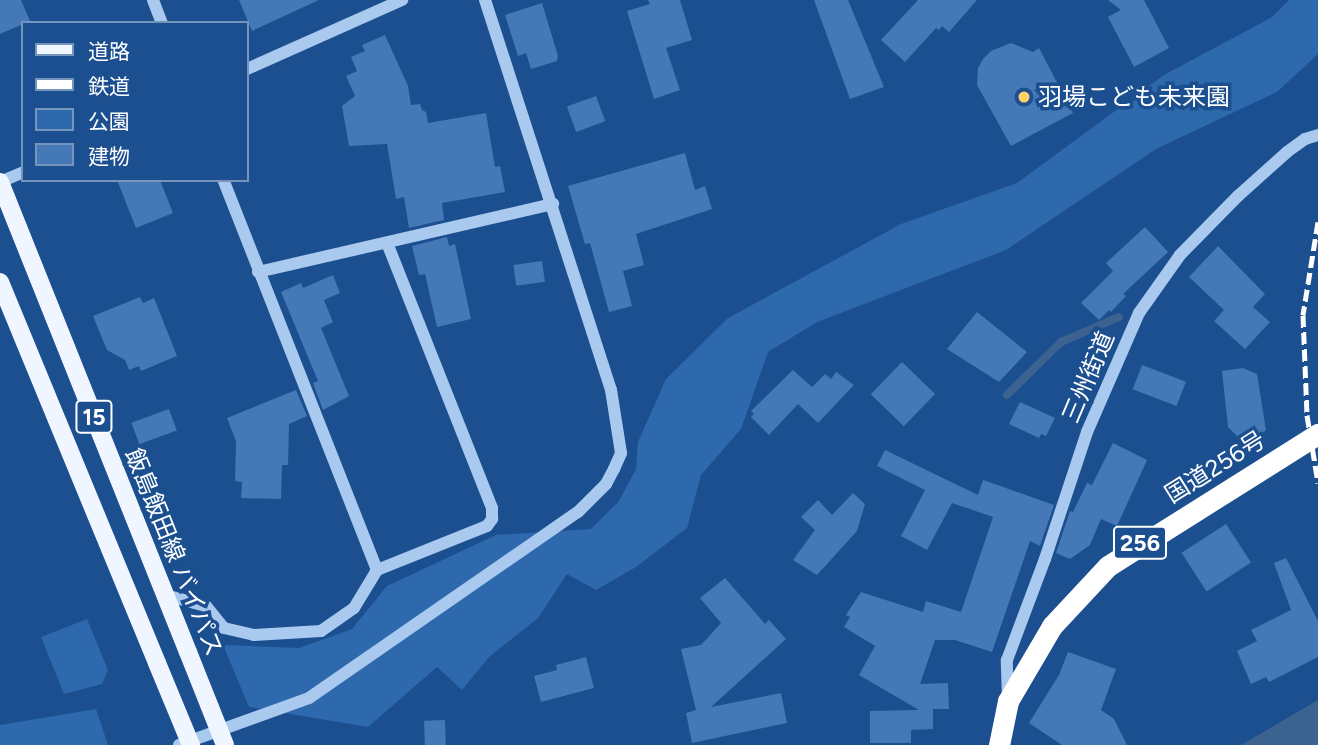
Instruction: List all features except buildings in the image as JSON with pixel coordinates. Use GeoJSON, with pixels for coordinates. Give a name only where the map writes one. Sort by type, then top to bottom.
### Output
{"type":"FeatureCollection","features":[{"type":"Feature","properties":{"kind":"highway","name":"国道256号"},"geometry":{"type":"LineString","coordinates":[[999,745],[1008,701],[1052,626],[1108,566],[1318,434]]}},
{"type":"Feature","properties":{"kind":"main road","name":"飯島飯田線 バイパス"},"geometry":{"type":"LineString","coordinates":[[0,182],[225,745]]}},
{"type":"Feature","properties":{"kind":"main road","name":"15"},"geometry":{"type":"LineString","coordinates":[[0,282],[191,745]]}},
{"type":"Feature","properties":{"kind":"street"},"geometry":{"type":"LineString","coordinates":[[153,0],[161,21]]}},
{"type":"Feature","properties":{"kind":"street"},"geometry":{"type":"LineString","coordinates":[[248,69],[402,0]]}},
{"type":"Feature","properties":{"kind":"street"},"geometry":{"type":"LineString","coordinates":[[179,745],[309,698],[578,512],[606,484],[621,453],[619,422],[552,204],[485,0]]}},
{"type":"Feature","properties":{"kind":"street","name":"三州街道"},"geometry":{"type":"LineString","coordinates":[[1008,701],[1007,660],[1045,559],[1087,432],[1139,313],[1180,255],[1238,196],[1287,152],[1305,139],[1318,135]]}},
{"type":"Feature","properties":{"kind":"street"},"geometry":{"type":"LineString","coordinates":[[0,182],[21,173]]}},
{"type":"Feature","properties":{"kind":"street"},"geometry":{"type":"LineString","coordinates":[[224,182],[377,570]]}},
{"type":"Feature","properties":{"kind":"street"},"geometry":{"type":"LineString","coordinates":[[258,272],[552,204]]}},
{"type":"Feature","properties":{"kind":"street"},"geometry":{"type":"LineString","coordinates":[[164,595],[206,606],[224,628],[254,635],[321,631],[354,608],[377,570],[487,526],[492,519],[492,508],[387,243]]}},
{"type":"Feature","properties":{"kind":"green space"},"geometry":{"type":"Polygon","coordinates":[[[1289,0],[1318,0],[1318,54],[1277,92],[1156,149],[1006,250],[817,322],[768,352],[741,429],[701,475],[687,528],[636,567],[596,590],[567,574],[538,618],[489,657],[462,690],[437,667],[368,727],[249,707],[223,645],[299,648],[352,629],[387,586],[496,535],[591,529],[619,501],[636,469],[638,442],[666,379],[728,318],[901,224],[1017,183],[1164,75],[1272,17],[1289,0]]]}},
{"type":"Feature","properties":{"kind":"green space"},"geometry":{"type":"Polygon","coordinates":[[[87,619],[108,670],[102,684],[64,694],[41,637],[87,619]]]}},
{"type":"Feature","properties":{"kind":"green space"},"geometry":{"type":"Polygon","coordinates":[[[96,709],[108,745],[0,745],[0,725],[96,709]]]}},
{"type":"Feature","properties":{"kind":"shaded area"},"geometry":{"type":"Polygon","coordinates":[[[1318,700],[1318,745],[1241,745],[1318,700]]]}},
{"type":"Feature","properties":{"kind":"waterway"},"geometry":{"type":"LineString","coordinates":[[1007,395],[1061,342],[1119,317]]}},
{"type":"Feature","properties":{"kind":"railway"},"geometry":{"type":"LineString","coordinates":[[1318,222],[1303,315],[1307,415],[1318,483]]}},
{"type":"Feature","properties":{"kind":"place","name":"羽場こども未来園"},"geometry":{"type":"Point","coordinates":[1024,97]}}]}
